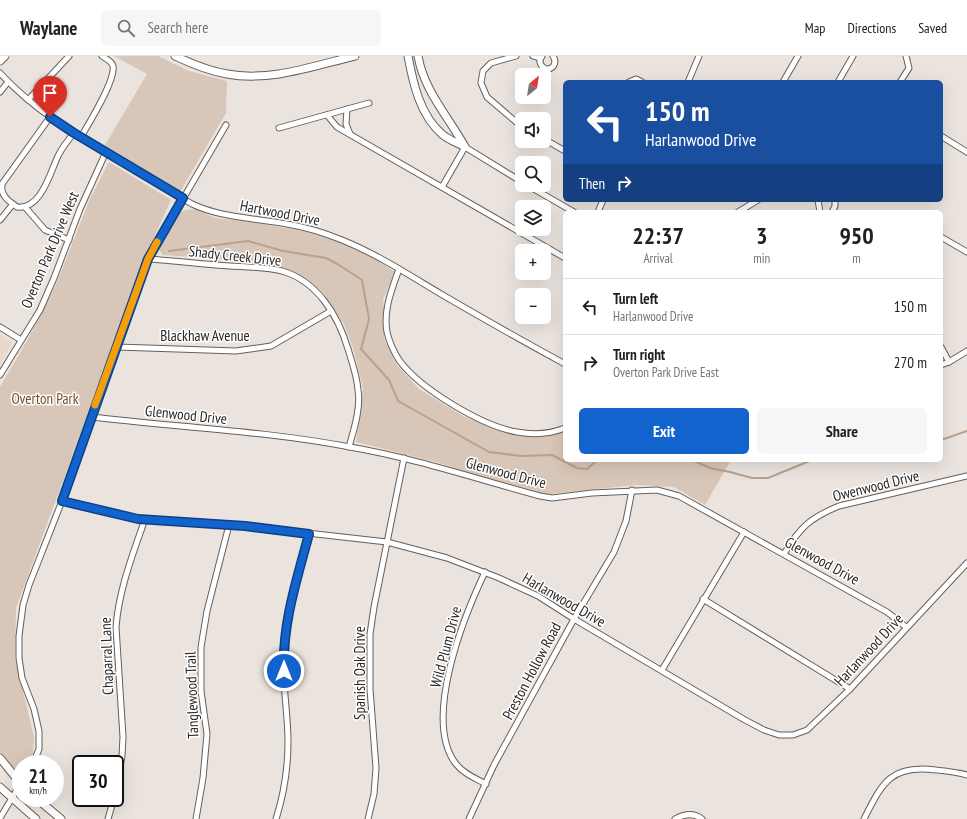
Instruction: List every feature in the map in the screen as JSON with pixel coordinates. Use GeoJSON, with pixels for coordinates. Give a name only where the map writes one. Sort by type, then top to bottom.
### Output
{"type":"FeatureCollection","features":[{"type":"Feature","properties":{"kind":"street"},"geometry":{"type":"LineString","coordinates":[[0,61],[5,56]]}},
{"type":"Feature","properties":{"kind":"street"},"geometry":{"type":"LineString","coordinates":[[28,100],[70,56]]}},
{"type":"Feature","properties":{"kind":"street"},"geometry":{"type":"LineString","coordinates":[[81,137],[110,84],[113,74],[113,65],[111,61],[102,56]]}},
{"type":"Feature","properties":{"kind":"street"},"geometry":{"type":"LineString","coordinates":[[175,56],[209,70],[228,74],[275,76],[355,56]]}},
{"type":"Feature","properties":{"kind":"street"},"geometry":{"type":"LineString","coordinates":[[408,56],[411,73],[421,104],[429,118],[443,135],[515,178]]}},
{"type":"Feature","properties":{"kind":"street"},"geometry":{"type":"LineString","coordinates":[[418,56],[420,68],[432,95],[442,113],[455,129],[465,147]]}},
{"type":"Feature","properties":{"kind":"street"},"geometry":{"type":"LineString","coordinates":[[515,121],[487,97],[481,83],[483,71],[491,63],[516,56]]}},
{"type":"Feature","properties":{"kind":"street"},"geometry":{"type":"LineString","coordinates":[[533,56],[542,57],[540,60],[541,66],[550,69],[554,66],[555,62],[553,56]]}},
{"type":"Feature","properties":{"kind":"street"},"geometry":{"type":"LineString","coordinates":[[689,80],[699,56]]}},
{"type":"Feature","properties":{"kind":"street"},"geometry":{"type":"LineString","coordinates":[[784,80],[798,56]]}},
{"type":"Feature","properties":{"kind":"street"},"geometry":{"type":"LineString","coordinates":[[839,80],[853,56]]}},
{"type":"Feature","properties":{"kind":"street"},"geometry":{"type":"LineString","coordinates":[[901,80],[909,68],[906,56]]}},
{"type":"Feature","properties":{"kind":"street","name":"Hartwood Drive"},"geometry":{"type":"LineString","coordinates":[[0,73],[28,100],[50,117],[74,133],[204,209],[220,214],[288,224],[324,234],[364,250],[498,328],[563,363]]}},
{"type":"Feature","properties":{"kind":"street"},"geometry":{"type":"LineString","coordinates":[[0,92],[8,82]]}},
{"type":"Feature","properties":{"kind":"street"},"geometry":{"type":"LineString","coordinates":[[279,128],[369,103]]}},
{"type":"Feature","properties":{"kind":"street"},"geometry":{"type":"LineString","coordinates":[[347,109],[346,124],[350,134]]}},
{"type":"Feature","properties":{"kind":"street"},"geometry":{"type":"LineString","coordinates":[[327,115],[337,127],[563,257]]}},
{"type":"Feature","properties":{"kind":"street"},"geometry":{"type":"LineString","coordinates":[[50,117],[4,180],[1,193],[17,207],[25,207],[44,190],[58,155],[74,133]]}},
{"type":"Feature","properties":{"kind":"street"},"geometry":{"type":"LineString","coordinates":[[37,755],[39,750],[39,731],[34,709],[22,678],[19,658],[19,636],[23,605],[29,585],[62,501],[148,259],[226,125]]}},
{"type":"Feature","properties":{"kind":"street"},"geometry":{"type":"LineString","coordinates":[[943,137],[967,152]]}},
{"type":"Feature","properties":{"kind":"street"},"geometry":{"type":"LineString","coordinates":[[551,143],[563,150]]}},
{"type":"Feature","properties":{"kind":"street"},"geometry":{"type":"LineString","coordinates":[[442,187],[465,147]]}},
{"type":"Feature","properties":{"kind":"street","name":"Overton Park Drive West"},"geometry":{"type":"LineString","coordinates":[[0,375],[40,310],[80,209],[106,152]]}},
{"type":"Feature","properties":{"kind":"street"},"geometry":{"type":"LineString","coordinates":[[540,192],[571,210]]}},
{"type":"Feature","properties":{"kind":"street"},"geometry":{"type":"LineString","coordinates":[[741,210],[755,202]]}},
{"type":"Feature","properties":{"kind":"street"},"geometry":{"type":"LineString","coordinates":[[0,220],[13,204]]}},
{"type":"Feature","properties":{"kind":"street"},"geometry":{"type":"LineString","coordinates":[[25,207],[45,230],[69,240]]}},
{"type":"Feature","properties":{"kind":"street"},"geometry":{"type":"LineString","coordinates":[[943,238],[967,252]]}},
{"type":"Feature","properties":{"kind":"street","name":"Shady Creek Drive"},"geometry":{"type":"LineString","coordinates":[[148,259],[268,269],[280,271],[300,278],[310,285],[319,294],[331,311],[345,340],[356,375],[359,392],[358,411],[349,447]]}},
{"type":"Feature","properties":{"kind":"street"},"geometry":{"type":"LineString","coordinates":[[399,269],[388,302],[386,318],[394,351],[406,368],[423,384],[442,398],[491,423],[516,432],[538,434],[550,433],[563,429]]}},
{"type":"Feature","properties":{"kind":"street","name":"Blackhaw Avenue"},"geometry":{"type":"LineString","coordinates":[[117,347],[236,351],[254,349],[271,346],[331,311]]}},
{"type":"Feature","properties":{"kind":"street"},"geometry":{"type":"LineString","coordinates":[[0,327],[21,340]]}},
{"type":"Feature","properties":{"kind":"street"},"geometry":{"type":"LineString","coordinates":[[943,350],[950,362]]}},
{"type":"Feature","properties":{"kind":"street"},"geometry":{"type":"LineString","coordinates":[[943,364],[950,362],[967,351]]}},
{"type":"Feature","properties":{"kind":"street","name":"Glenwood Drive"},"geometry":{"type":"LineString","coordinates":[[91,417],[279,437],[349,447],[404,458],[540,496],[552,498],[592,493],[657,490],[679,496],[887,612],[906,627]]}},
{"type":"Feature","properties":{"kind":"street","name":"Spanish Oak Drive"},"geometry":{"type":"LineString","coordinates":[[368,819],[374,794],[376,768],[370,689],[370,634],[404,458]]}},
{"type":"Feature","properties":{"kind":"street","name":"Owenwood Drive"},"geometry":{"type":"LineString","coordinates":[[784,554],[805,525],[820,514],[838,506],[967,476]]}},
{"type":"Feature","properties":{"kind":"street","name":"Preston Hollow Road"},"geometry":{"type":"LineString","coordinates":[[469,819],[494,765],[574,619],[614,552],[626,520],[632,490]]}},
{"type":"Feature","properties":{"kind":"street","name":"Harlanwood Drive"},"geometry":{"type":"LineString","coordinates":[[62,501],[145,519],[229,525],[387,542],[446,558],[485,572],[538,596],[574,619],[745,720],[764,730],[779,735],[794,735],[807,730],[850,689],[967,563]]}},
{"type":"Feature","properties":{"kind":"street","name":"Chaparral Lane"},"geometry":{"type":"LineString","coordinates":[[122,755],[123,737],[116,627],[117,614],[126,574],[145,519]]}},
{"type":"Feature","properties":{"kind":"street","name":"Tanglewood Trail"},"geometry":{"type":"LineString","coordinates":[[196,819],[203,778],[207,734],[201,691],[201,647],[207,611],[229,525]]}},
{"type":"Feature","properties":{"kind":"street"},"geometry":{"type":"LineString","coordinates":[[662,670],[744,532]]}},
{"type":"Feature","properties":{"kind":"street"},"geometry":{"type":"LineString","coordinates":[[276,819],[284,784],[288,747],[284,658],[286,629],[292,599],[309,534]]}},
{"type":"Feature","properties":{"kind":"street","name":"Wild Plum Drive"},"geometry":{"type":"LineString","coordinates":[[485,572],[459,633],[446,685],[443,722],[444,738],[448,751],[455,763],[464,773],[486,784]]}},
{"type":"Feature","properties":{"kind":"street"},"geometry":{"type":"LineString","coordinates":[[703,599],[850,689]]}},
{"type":"Feature","properties":{"kind":"street"},"geometry":{"type":"LineString","coordinates":[[0,758],[12,772]]}},
{"type":"Feature","properties":{"kind":"street"},"geometry":{"type":"LineString","coordinates":[[864,819],[876,795],[886,782],[892,776],[901,771],[925,768],[967,775]]}},
{"type":"Feature","properties":{"kind":"street"},"geometry":{"type":"LineString","coordinates":[[0,787],[12,798],[0,818]]}},
{"type":"Feature","properties":{"kind":"street"},"geometry":{"type":"LineString","coordinates":[[22,807],[36,819]]}},
{"type":"Feature","properties":{"kind":"street"},"geometry":{"type":"LineString","coordinates":[[47,807],[61,819]]}},
{"type":"Feature","properties":{"kind":"street","name":"Chaparral Lane"},"geometry":{"type":"LineString","coordinates":[[108,819],[112,807]]}},
{"type":"Feature","properties":{"kind":"street"},"geometry":{"type":"LineString","coordinates":[[675,819],[687,814],[694,815],[702,819]]}},
{"type":"Feature","properties":{"kind":"shaded area"},"geometry":{"type":"Polygon","coordinates":[[[0,334],[13,342],[0,365],[0,334]]]}},
{"type":"Feature","properties":{"kind":"green space"},"geometry":{"type":"Polygon","coordinates":[[[114,56],[158,56],[189,71],[227,81],[226,113],[180,192],[105,145],[147,74],[114,56]]]}},
{"type":"Feature","properties":{"kind":"green space","name":"Overton Park"},"geometry":{"type":"Polygon","coordinates":[[[109,162],[171,200],[149,248],[16,608],[15,657],[34,737],[32,755],[12,755],[12,767],[0,752],[0,387],[28,339],[55,287],[90,199],[109,162]]]}},
{"type":"Feature","properties":{"kind":"green space"},"geometry":{"type":"Polygon","coordinates":[[[196,209],[215,218],[297,230],[322,236],[343,243],[372,257],[395,272],[383,300],[386,318],[384,339],[397,365],[419,389],[463,416],[493,428],[519,435],[543,436],[563,431],[563,462],[730,462],[705,505],[674,487],[635,485],[539,495],[436,462],[356,442],[363,388],[353,348],[344,324],[323,293],[306,278],[262,262],[163,255],[158,248],[179,212],[196,209]]]}},
{"type":"Feature","properties":{"kind":"waterway"},"geometry":{"type":"LineString","coordinates":[[169,251],[248,241],[283,251],[326,258],[362,280],[369,319],[361,349],[389,380],[398,401],[489,452],[521,456],[552,455],[563,461]]}},
{"type":"Feature","properties":{"kind":"waterway"},"geometry":{"type":"LineString","coordinates":[[943,439],[967,431]]}},
{"type":"Feature","properties":{"kind":"waterway"},"geometry":{"type":"LineString","coordinates":[[565,462],[577,468],[587,469],[595,462]]}},
{"type":"Feature","properties":{"kind":"waterway"},"geometry":{"type":"LineString","coordinates":[[696,462],[710,468],[752,478],[768,478],[807,462]]}},
{"type":"Feature","properties":{"kind":"slow traffic"},"geometry":{"type":"LineString","coordinates":[[95,405],[148,259],[157,242]]}},
{"type":"Feature","properties":{"kind":"route"},"geometry":{"type":"LineString","coordinates":[[50,117],[183,198],[148,259],[62,501],[138,519],[245,526],[309,534],[287,622],[284,671]]}}]}
